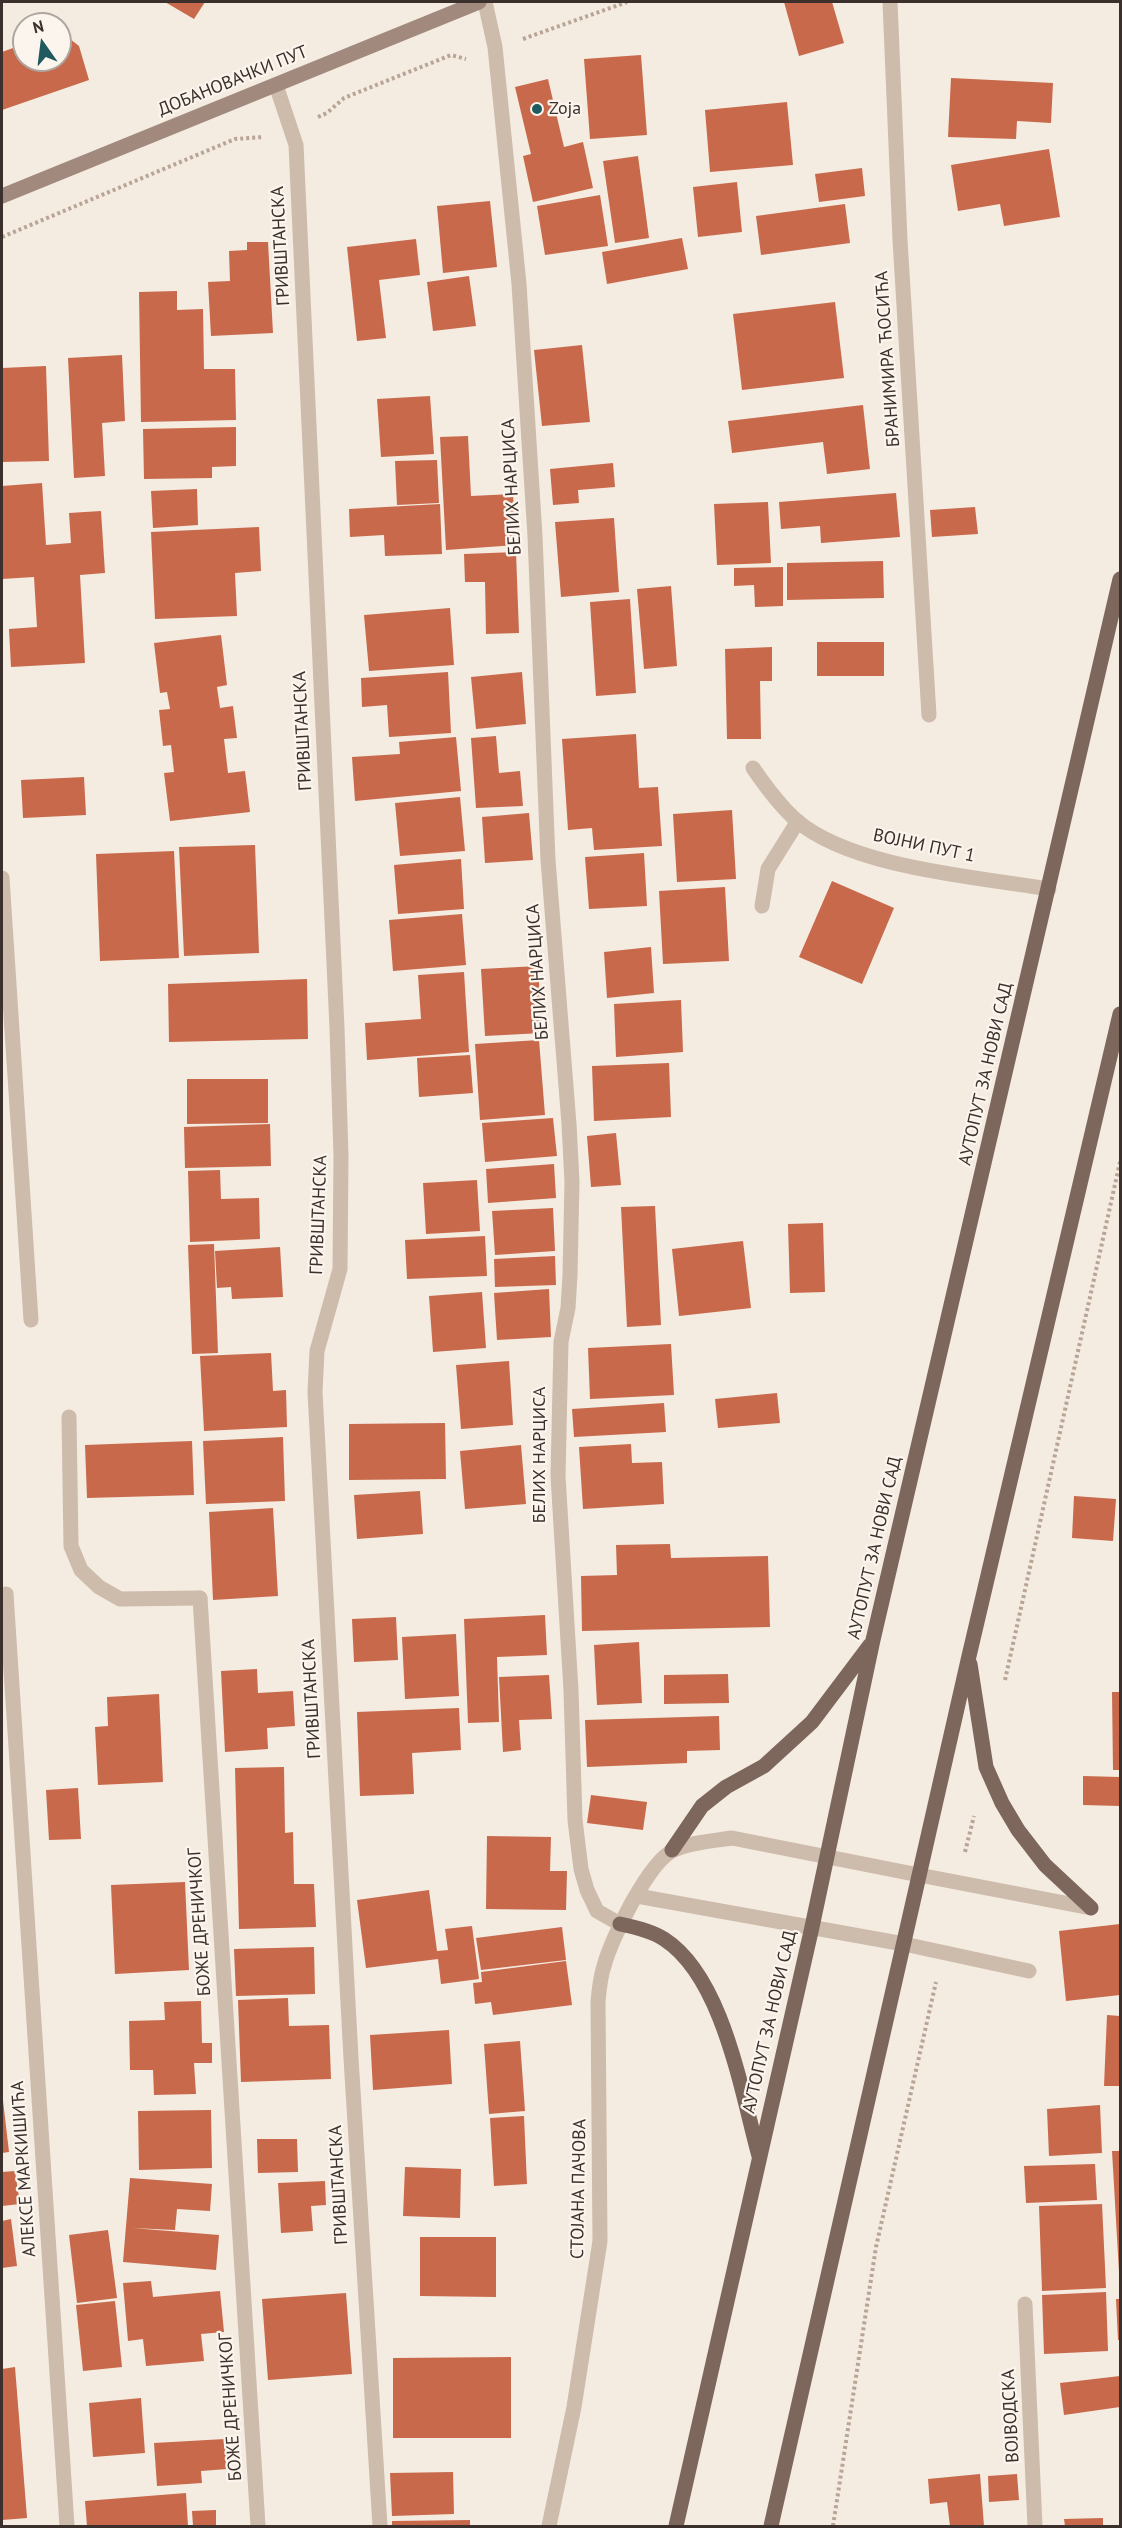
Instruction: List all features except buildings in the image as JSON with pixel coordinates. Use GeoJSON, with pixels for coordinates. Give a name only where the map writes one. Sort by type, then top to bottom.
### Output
{"type":"FeatureCollection","features":[{"type":"Feature","properties":{"kind":"main road","name":"АУТОПУТ ЗА НОВИ САД"},"geometry":{"type":"LineString","coordinates":[[676,2526],[812,1927],[873,1640],[1120,579]]}},
{"type":"Feature","properties":{"kind":"main road"},"geometry":{"type":"LineString","coordinates":[[771,2526],[855,2148],[1120,1014]]}},
{"type":"Feature","properties":{"kind":"main road"},"geometry":{"type":"LineString","coordinates":[[672,1850],[702,1806],[726,1787],[764,1766],[812,1722],[873,1640]]}},
{"type":"Feature","properties":{"kind":"main road"},"geometry":{"type":"LineString","coordinates":[[969,1656],[986,1767],[1002,1803],[1018,1830],[1045,1865],[1091,1908]]}},
{"type":"Feature","properties":{"kind":"main road"},"geometry":{"type":"LineString","coordinates":[[620,1924],[663,1938],[681,1953],[699,1974],[713,1999],[727,2040],[760,2157]]}},
{"type":"Feature","properties":{"kind":"street","name":"ДОБАНОВАЧКИ ПУТ"},"geometry":{"type":"LineString","coordinates":[[2,196],[479,2]]}},
{"type":"Feature","properties":{"kind":"street","name":"БЕЛИХ НАРЦИСА"},"geometry":{"type":"LineString","coordinates":[[484,2],[495,47],[519,284],[535,536],[548,860],[570,1158],[570,1275],[568,1308],[561,1342],[558,1476],[571,1690],[575,1820],[586,1890],[597,1911],[620,1924]]}},
{"type":"Feature","properties":{"kind":"street","name":"БРАНИМИРА ЋОСИЋА"},"geometry":{"type":"LineString","coordinates":[[890,2],[900,240],[929,715]]}},
{"type":"Feature","properties":{"kind":"street","name":"ГРИВШТАНСКА"},"geometry":{"type":"LineString","coordinates":[[276,85],[296,145],[336,1016],[341,1166],[340,1269],[317,1351],[315,1392],[351,2058],[380,2526]]}},
{"type":"Feature","properties":{"kind":"street","name":"ВОЈНИ ПУТ 1"},"geometry":{"type":"LineString","coordinates":[[753,768],[767,789],[798,821],[831,843],[891,863],[1049,889]]}},
{"type":"Feature","properties":{"kind":"street"},"geometry":{"type":"LineString","coordinates":[[762,906],[768,869],[798,821]]}},
{"type":"Feature","properties":{"kind":"street"},"geometry":{"type":"LineString","coordinates":[[2,878],[31,1320]]}},
{"type":"Feature","properties":{"kind":"street","name":"БОЖЕ ДРЕНИЧКОГ"},"geometry":{"type":"LineString","coordinates":[[69,1417],[71,1546],[81,1570],[99,1587],[120,1599],[200,1598],[258,2526]]}},
{"type":"Feature","properties":{"kind":"street","name":"АЛЕКСЕ МАРКИШИЋА"},"geometry":{"type":"LineString","coordinates":[[6,1594],[67,2526]]}},
{"type":"Feature","properties":{"kind":"street"},"geometry":{"type":"LineString","coordinates":[[672,1850],[701,1842],[732,1838],[1091,1908]]}},
{"type":"Feature","properties":{"kind":"street","name":"СТОЈАНА ПАЧОВА"},"geometry":{"type":"LineString","coordinates":[[549,2526],[582,2363],[600,2241],[598,2002],[603,1967],[620,1924],[657,1862],[672,1850]]}},
{"type":"Feature","properties":{"kind":"street"},"geometry":{"type":"LineString","coordinates":[[637,1896],[904,1944],[1029,1971]]}},
{"type":"Feature","properties":{"kind":"street","name":"ВОЈВОДСКА"},"geometry":{"type":"LineString","coordinates":[[1025,2304],[1035,2526]]}},
{"type":"Feature","properties":{"kind":"path"},"geometry":{"type":"LineString","coordinates":[[1004,1686],[1120,1162]]}},
{"type":"Feature","properties":{"kind":"path"},"geometry":{"type":"LineString","coordinates":[[958,1882],[986,1767]]}},
{"type":"Feature","properties":{"kind":"path"},"geometry":{"type":"LineString","coordinates":[[833,2526],[876,2247],[943,1953]]}},
{"type":"Feature","properties":{"kind":"place","name":"Zoja"},"geometry":{"type":"Point","coordinates":[537,109]}}]}
